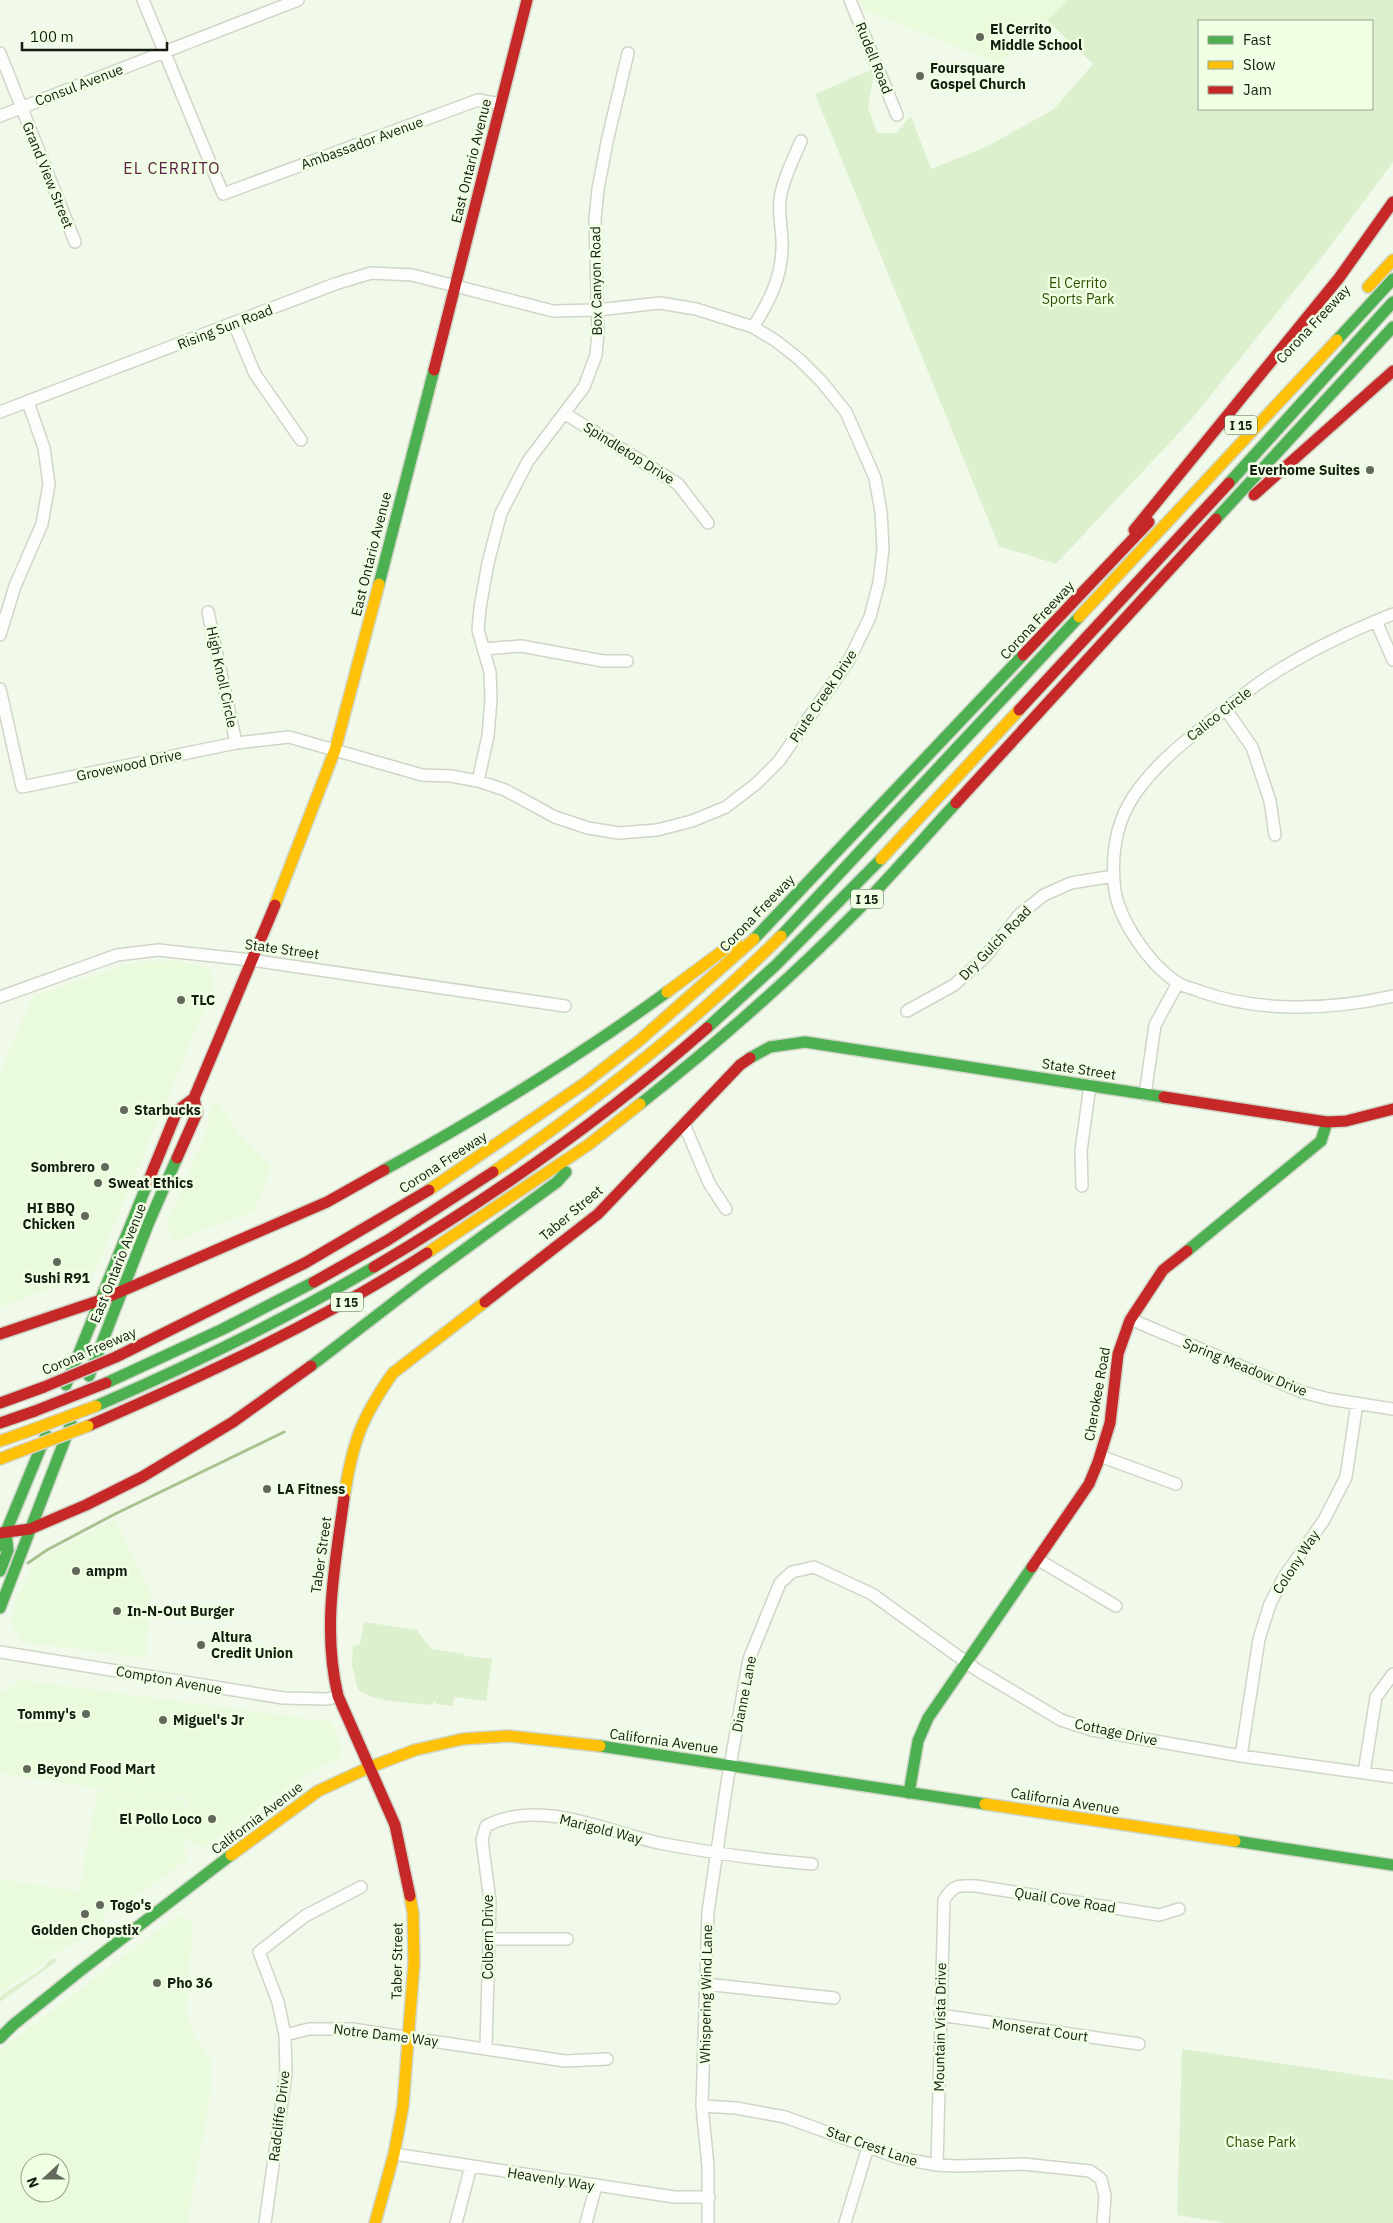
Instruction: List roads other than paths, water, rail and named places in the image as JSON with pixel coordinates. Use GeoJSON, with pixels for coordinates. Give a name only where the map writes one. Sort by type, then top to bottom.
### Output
{"type":"FeatureCollection","features":[{"type":"Feature","properties":{"kind":"main road","name":"East Ontario Avenue"},"geometry":{"type":"LineString","coordinates":[[0,1546],[3,1533],[101,1300],[159,1151],[177,1111],[194,1098],[292,865],[335,750],[370,621],[527,0]]}},
{"type":"Feature","properties":{"kind":"main road"},"geometry":{"type":"LineString","coordinates":[[1087,589],[1339,278],[1393,202]]}},
{"type":"Feature","properties":{"kind":"main road","name":"Corona Freeway"},"geometry":{"type":"LineString","coordinates":[[1360,295],[1393,260]]}},
{"type":"Feature","properties":{"kind":"main road"},"geometry":{"type":"LineString","coordinates":[[0,1423],[106,1383],[181,1349],[337,1269],[405,1228],[555,1127],[634,1066],[721,994],[809,908],[1393,279]]}},
{"type":"Feature","properties":{"kind":"main road"},"geometry":{"type":"LineString","coordinates":[[0,1441],[96,1406],[186,1367],[270,1325],[373,1268],[469,1208],[586,1125],[692,1040],[788,952],[876,865],[1309,396],[1393,302]]}},
{"type":"Feature","properties":{"kind":"main road"},"geometry":{"type":"LineString","coordinates":[[1309,396],[1333,376],[1393,313]]}},
{"type":"Feature","properties":{"kind":"main road","name":"I 15"},"geometry":{"type":"LineString","coordinates":[[0,1459],[88,1426],[187,1383],[287,1335],[382,1282],[588,1145],[708,1050],[770,996],[848,919],[1393,327]]}},
{"type":"Feature","properties":{"kind":"main road"},"geometry":{"type":"LineString","coordinates":[[1120,625],[1263,487],[1393,371]]}},
{"type":"Feature","properties":{"kind":"main road","name":"Corona Freeway"},"geometry":{"type":"LineString","coordinates":[[0,1403],[116,1357],[218,1308],[305,1263],[440,1184],[541,1115],[608,1065],[727,965],[754,939],[1196,473]]}},
{"type":"Feature","properties":{"kind":"main road"},"geometry":{"type":"LineString","coordinates":[[0,1334],[101,1300],[327,1202],[470,1123],[611,1032],[729,946],[754,939]]}},
{"type":"Feature","properties":{"kind":"main road","name":"State Street"},"geometry":{"type":"LineString","coordinates":[[760,1050],[779,1044],[805,1042],[1327,1122],[1346,1121],[1393,1109]]}},
{"type":"Feature","properties":{"kind":"main road","name":"Taber Street"},"geometry":{"type":"LineString","coordinates":[[375,2223],[394,2154],[403,2106],[410,2036],[414,1963],[413,1913],[395,1826],[338,1696],[329,1647],[329,1609],[349,1470],[355,1444],[374,1399],[393,1373],[598,1214],[740,1065],[760,1050]]}},
{"type":"Feature","properties":{"kind":"main road","name":"East Ontario Avenue"},"geometry":{"type":"LineString","coordinates":[[0,1608],[160,1198],[197,1113],[194,1098]]}},
{"type":"Feature","properties":{"kind":"main road","name":"Cherokee Road"},"geometry":{"type":"LineString","coordinates":[[909,1793],[918,1741],[928,1718],[1089,1484],[1110,1424],[1118,1354],[1130,1319],[1144,1295],[1163,1270],[1321,1141],[1327,1122]]}},
{"type":"Feature","properties":{"kind":"main road"},"geometry":{"type":"LineString","coordinates":[[0,1571],[8,1550],[3,1533],[30,1529],[86,1505],[142,1476],[233,1422],[310,1367],[424,1279],[558,1182],[588,1145]]}},
{"type":"Feature","properties":{"kind":"main road"},"geometry":{"type":"LineString","coordinates":[[159,1151],[167,1162],[160,1198]]}},
{"type":"Feature","properties":{"kind":"main road","name":"California Avenue"},"geometry":{"type":"LineString","coordinates":[[0,2038],[13,2025],[279,1818],[318,1791],[370,1767],[415,1750],[463,1739],[508,1736],[564,1741],[1393,1865]]}},
{"type":"Feature","properties":{"kind":"main road"},"geometry":{"type":"LineString","coordinates":[[0,2025],[13,2025]]}},
{"type":"Feature","properties":{"kind":"street"},"geometry":{"type":"LineString","coordinates":[[143,0],[165,52]]}},
{"type":"Feature","properties":{"kind":"street","name":"Consul Avenue"},"geometry":{"type":"LineString","coordinates":[[0,116],[298,0]]}},
{"type":"Feature","properties":{"kind":"street","name":"Rudell Road"},"geometry":{"type":"LineString","coordinates":[[850,0],[897,115]]}},
{"type":"Feature","properties":{"kind":"street","name":"Ambassador Avenue"},"geometry":{"type":"LineString","coordinates":[[165,52],[223,194],[478,100],[501,104]]}},
{"type":"Feature","properties":{"kind":"street","name":"Grand View Street"},"geometry":{"type":"LineString","coordinates":[[0,53],[75,242]]}},
{"type":"Feature","properties":{"kind":"street","name":"Box Canyon Road"},"geometry":{"type":"LineString","coordinates":[[478,780],[488,736],[491,699],[490,672],[478,630],[488,562],[501,513],[528,461],[584,387],[596,355],[598,332],[595,220],[598,189],[606,142],[628,53]]}},
{"type":"Feature","properties":{"kind":"street"},"geometry":{"type":"LineString","coordinates":[[753,327],[769,302],[778,278],[782,250],[780,200],[784,180],[801,141]]}},
{"type":"Feature","properties":{"kind":"street","name":"Rising Sun Road"},"geometry":{"type":"LineString","coordinates":[[0,412],[335,284],[371,273],[412,275],[454,287]]}},
{"type":"Feature","properties":{"kind":"street","name":"Piute Creek Drive"},"geometry":{"type":"LineString","coordinates":[[335,750],[422,774],[478,780],[505,790],[555,817],[588,828],[619,833],[657,830],[692,821],[726,807],[757,783],[779,761],[850,660],[870,617],[879,582],[883,549],[881,512],[875,478],[846,412],[822,382],[799,359],[753,327],[696,309],[660,303],[597,310],[553,311],[454,287]]}},
{"type":"Feature","properties":{"kind":"street"},"geometry":{"type":"LineString","coordinates":[[234,324],[255,374],[301,440]]}},
{"type":"Feature","properties":{"kind":"street"},"geometry":{"type":"LineString","coordinates":[[0,635],[15,586],[42,524],[49,484],[44,448],[28,402]]}},
{"type":"Feature","properties":{"kind":"street","name":"Spindletop Drive"},"geometry":{"type":"LineString","coordinates":[[564,413],[678,484],[708,523]]}},
{"type":"Feature","properties":{"kind":"street","name":"High Knoll Circle"},"geometry":{"type":"LineString","coordinates":[[208,612],[236,743]]}},
{"type":"Feature","properties":{"kind":"street","name":"Calico Circle"},"geometry":{"type":"LineString","coordinates":[[1178,983],[1142,949],[1126,925],[1117,902],[1113,876],[1114,853],[1118,832],[1133,798],[1153,771],[1180,744],[1263,680],[1304,654],[1340,636],[1393,614]]}},
{"type":"Feature","properties":{"kind":"street"},"geometry":{"type":"LineString","coordinates":[[1376,621],[1393,660]]}},
{"type":"Feature","properties":{"kind":"street"},"geometry":{"type":"LineString","coordinates":[[483,649],[521,646],[603,661],[627,661]]}},
{"type":"Feature","properties":{"kind":"street","name":"Grovewood Drive"},"geometry":{"type":"LineString","coordinates":[[0,689],[22,787],[236,743],[275,737],[289,737],[335,750]]}},
{"type":"Feature","properties":{"kind":"street"},"geometry":{"type":"LineString","coordinates":[[1226,710],[1252,747],[1270,801],[1275,835]]}},
{"type":"Feature","properties":{"kind":"street","name":"Dry Gulch Road"},"geometry":{"type":"LineString","coordinates":[[907,1011],[954,985],[985,957],[1020,914],[1044,895],[1071,883],[1113,876]]}},
{"type":"Feature","properties":{"kind":"street","name":"State Street"},"geometry":{"type":"LineString","coordinates":[[0,997],[117,955],[158,950],[251,960],[565,1006]]}},
{"type":"Feature","properties":{"kind":"street"},"geometry":{"type":"LineString","coordinates":[[1145,1095],[1155,1025],[1178,983],[1215,996],[1257,1004],[1306,1008],[1351,1004],[1393,996]]}},
{"type":"Feature","properties":{"kind":"street"},"geometry":{"type":"LineString","coordinates":[[1082,1186],[1081,1151],[1090,1085]]}},
{"type":"Feature","properties":{"kind":"street"},"geometry":{"type":"LineString","coordinates":[[684,1124],[709,1182],[726,1209]]}},
{"type":"Feature","properties":{"kind":"street","name":"Spring Meadow Drive"},"geometry":{"type":"LineString","coordinates":[[1130,1319],[1302,1392],[1329,1399],[1393,1409]]}},
{"type":"Feature","properties":{"kind":"street","name":"Colony Way"},"geometry":{"type":"LineString","coordinates":[[1241,1756],[1259,1639],[1267,1613],[1284,1577],[1324,1520],[1346,1477],[1357,1402]]}},
{"type":"Feature","properties":{"kind":"street"},"geometry":{"type":"LineString","coordinates":[[1100,1456],[1176,1484]]}},
{"type":"Feature","properties":{"kind":"street"},"geometry":{"type":"LineString","coordinates":[[1037,1559],[1116,1606]]}},
{"type":"Feature","properties":{"kind":"street","name":"Cottage Drive"},"geometry":{"type":"LineString","coordinates":[[792,1572],[814,1567],[872,1594],[966,1662],[1061,1720],[1092,1730],[1241,1756],[1393,1777]]}},
{"type":"Feature","properties":{"kind":"street","name":"Dianne Lane"},"geometry":{"type":"LineString","coordinates":[[731,1766],[749,1659],[780,1583],[792,1572]]}},
{"type":"Feature","properties":{"kind":"street","name":"Compton Avenue"},"geometry":{"type":"LineString","coordinates":[[0,1652],[283,1698],[328,1699],[338,1696]]}},
{"type":"Feature","properties":{"kind":"street"},"geometry":{"type":"LineString","coordinates":[[1364,1773],[1376,1698],[1393,1674]]}},
{"type":"Feature","properties":{"kind":"street","name":"Whispering Wind Lane"},"geometry":{"type":"LineString","coordinates":[[708,2223],[708,2166],[702,2106],[708,1912],[731,1766]]}},
{"type":"Feature","properties":{"kind":"street","name":"Marigold Way"},"geometry":{"type":"LineString","coordinates":[[486,1826],[499,1819],[520,1816],[576,1820],[636,1838],[775,1861],[812,1864]]}},
{"type":"Feature","properties":{"kind":"street","name":"Colbern Drive"},"geometry":{"type":"LineString","coordinates":[[486,1826],[482,1840],[490,1901],[486,2048]]}},
{"type":"Feature","properties":{"kind":"street","name":"Quail Cove Road"},"geometry":{"type":"LineString","coordinates":[[950,1890],[961,1885],[976,1886],[1159,1915],[1179,1908]]}},
{"type":"Feature","properties":{"kind":"street","name":"Radcliffe Drive"},"geometry":{"type":"LineString","coordinates":[[265,2223],[286,2073],[285,2035],[278,2002],[259,1952],[305,1916],[361,1887]]}},
{"type":"Feature","properties":{"kind":"street","name":"Mountain Vista Drive"},"geometry":{"type":"LineString","coordinates":[[937,2165],[944,1900],[950,1890]]}},
{"type":"Feature","properties":{"kind":"street"},"geometry":{"type":"LineString","coordinates":[[489,1939],[567,1939]]}},
{"type":"Feature","properties":{"kind":"street"},"geometry":{"type":"LineString","coordinates":[[705,1984],[741,1986],[834,1998]]}},
{"type":"Feature","properties":{"kind":"street","name":"Monserat Court"},"geometry":{"type":"LineString","coordinates":[[940,2016],[1139,2044]]}},
{"type":"Feature","properties":{"kind":"street","name":"Notre Dame Way"},"geometry":{"type":"LineString","coordinates":[[285,2035],[297,2031],[352,2028],[565,2061],[607,2058]]}},
{"type":"Feature","properties":{"kind":"street","name":"Star Crest Lane"},"geometry":{"type":"LineString","coordinates":[[702,2106],[736,2108],[785,2117],[899,2158],[937,2165],[1023,2164],[1090,2171],[1101,2179],[1105,2196],[1103,2223]]}},
{"type":"Feature","properties":{"kind":"street"},"geometry":{"type":"LineString","coordinates":[[846,2223],[868,2147]]}},
{"type":"Feature","properties":{"kind":"street","name":"Heavenly Way"},"geometry":{"type":"LineString","coordinates":[[394,2154],[674,2197],[709,2197]]}},
{"type":"Feature","properties":{"kind":"street"},"geometry":{"type":"LineString","coordinates":[[456,2223],[471,2166]]}},
{"type":"Feature","properties":{"kind":"street"},"geometry":{"type":"LineString","coordinates":[[586,2223],[596,2186]]}},
{"type":"Feature","properties":{"kind":"waterway"},"geometry":{"type":"LineString","coordinates":[[28,1563],[47,1550],[113,1515],[284,1432]]}},
{"type":"Feature","properties":{"kind":"place","name":"El Cerrito Middle School"},"geometry":{"type":"Point","coordinates":[980,37]}},
{"type":"Feature","properties":{"kind":"place","name":"Foursquare Gospel Church"},"geometry":{"type":"Point","coordinates":[920,76]}},
{"type":"Feature","properties":{"kind":"place","name":"Everhome Suites"},"geometry":{"type":"Point","coordinates":[1370,470]}},
{"type":"Feature","properties":{"kind":"place","name":"TLC"},"geometry":{"type":"Point","coordinates":[181,1000]}},
{"type":"Feature","properties":{"kind":"place","name":"Starbucks"},"geometry":{"type":"Point","coordinates":[124,1110]}},
{"type":"Feature","properties":{"kind":"place","name":"Sombrero"},"geometry":{"type":"Point","coordinates":[105,1167]}},
{"type":"Feature","properties":{"kind":"place","name":"Sweat Ethics"},"geometry":{"type":"Point","coordinates":[98,1183]}},
{"type":"Feature","properties":{"kind":"place","name":"HI BBQ Chicken"},"geometry":{"type":"Point","coordinates":[85,1216]}},
{"type":"Feature","properties":{"kind":"place","name":"Sushi R91"},"geometry":{"type":"Point","coordinates":[57,1262]}},
{"type":"Feature","properties":{"kind":"place","name":"LA Fitness"},"geometry":{"type":"Point","coordinates":[267,1489]}},
{"type":"Feature","properties":{"kind":"place","name":"ampm"},"geometry":{"type":"Point","coordinates":[76,1571]}},
{"type":"Feature","properties":{"kind":"place","name":"In-N-Out Burger"},"geometry":{"type":"Point","coordinates":[117,1611]}},
{"type":"Feature","properties":{"kind":"place","name":"Altura Credit Union"},"geometry":{"type":"Point","coordinates":[201,1645]}},
{"type":"Feature","properties":{"kind":"place","name":"Tommy's"},"geometry":{"type":"Point","coordinates":[86,1714]}},
{"type":"Feature","properties":{"kind":"place","name":"Miguel's Jr"},"geometry":{"type":"Point","coordinates":[163,1720]}},
{"type":"Feature","properties":{"kind":"place","name":"Beyond Food Mart"},"geometry":{"type":"Point","coordinates":[27,1769]}},
{"type":"Feature","properties":{"kind":"place","name":"El Pollo Loco"},"geometry":{"type":"Point","coordinates":[212,1819]}},
{"type":"Feature","properties":{"kind":"place","name":"Togo's"},"geometry":{"type":"Point","coordinates":[100,1905]}},
{"type":"Feature","properties":{"kind":"place","name":"Golden Chopstix"},"geometry":{"type":"Point","coordinates":[85,1914]}},
{"type":"Feature","properties":{"kind":"place","name":"Pho 36"},"geometry":{"type":"Point","coordinates":[157,1983]}},
{"type":"Feature","properties":{"kind":"district","name":"EL CERRITO"},"geometry":{"type":"Point","coordinates":[172,168]}},
{"type":"Feature","properties":{"kind":"park label","name":"El Cerrito Sports Park"},"geometry":{"type":"Point","coordinates":[1078,292]}},
{"type":"Feature","properties":{"kind":"park label","name":"Chase Park"},"geometry":{"type":"Point","coordinates":[1261,2142]}}]}
